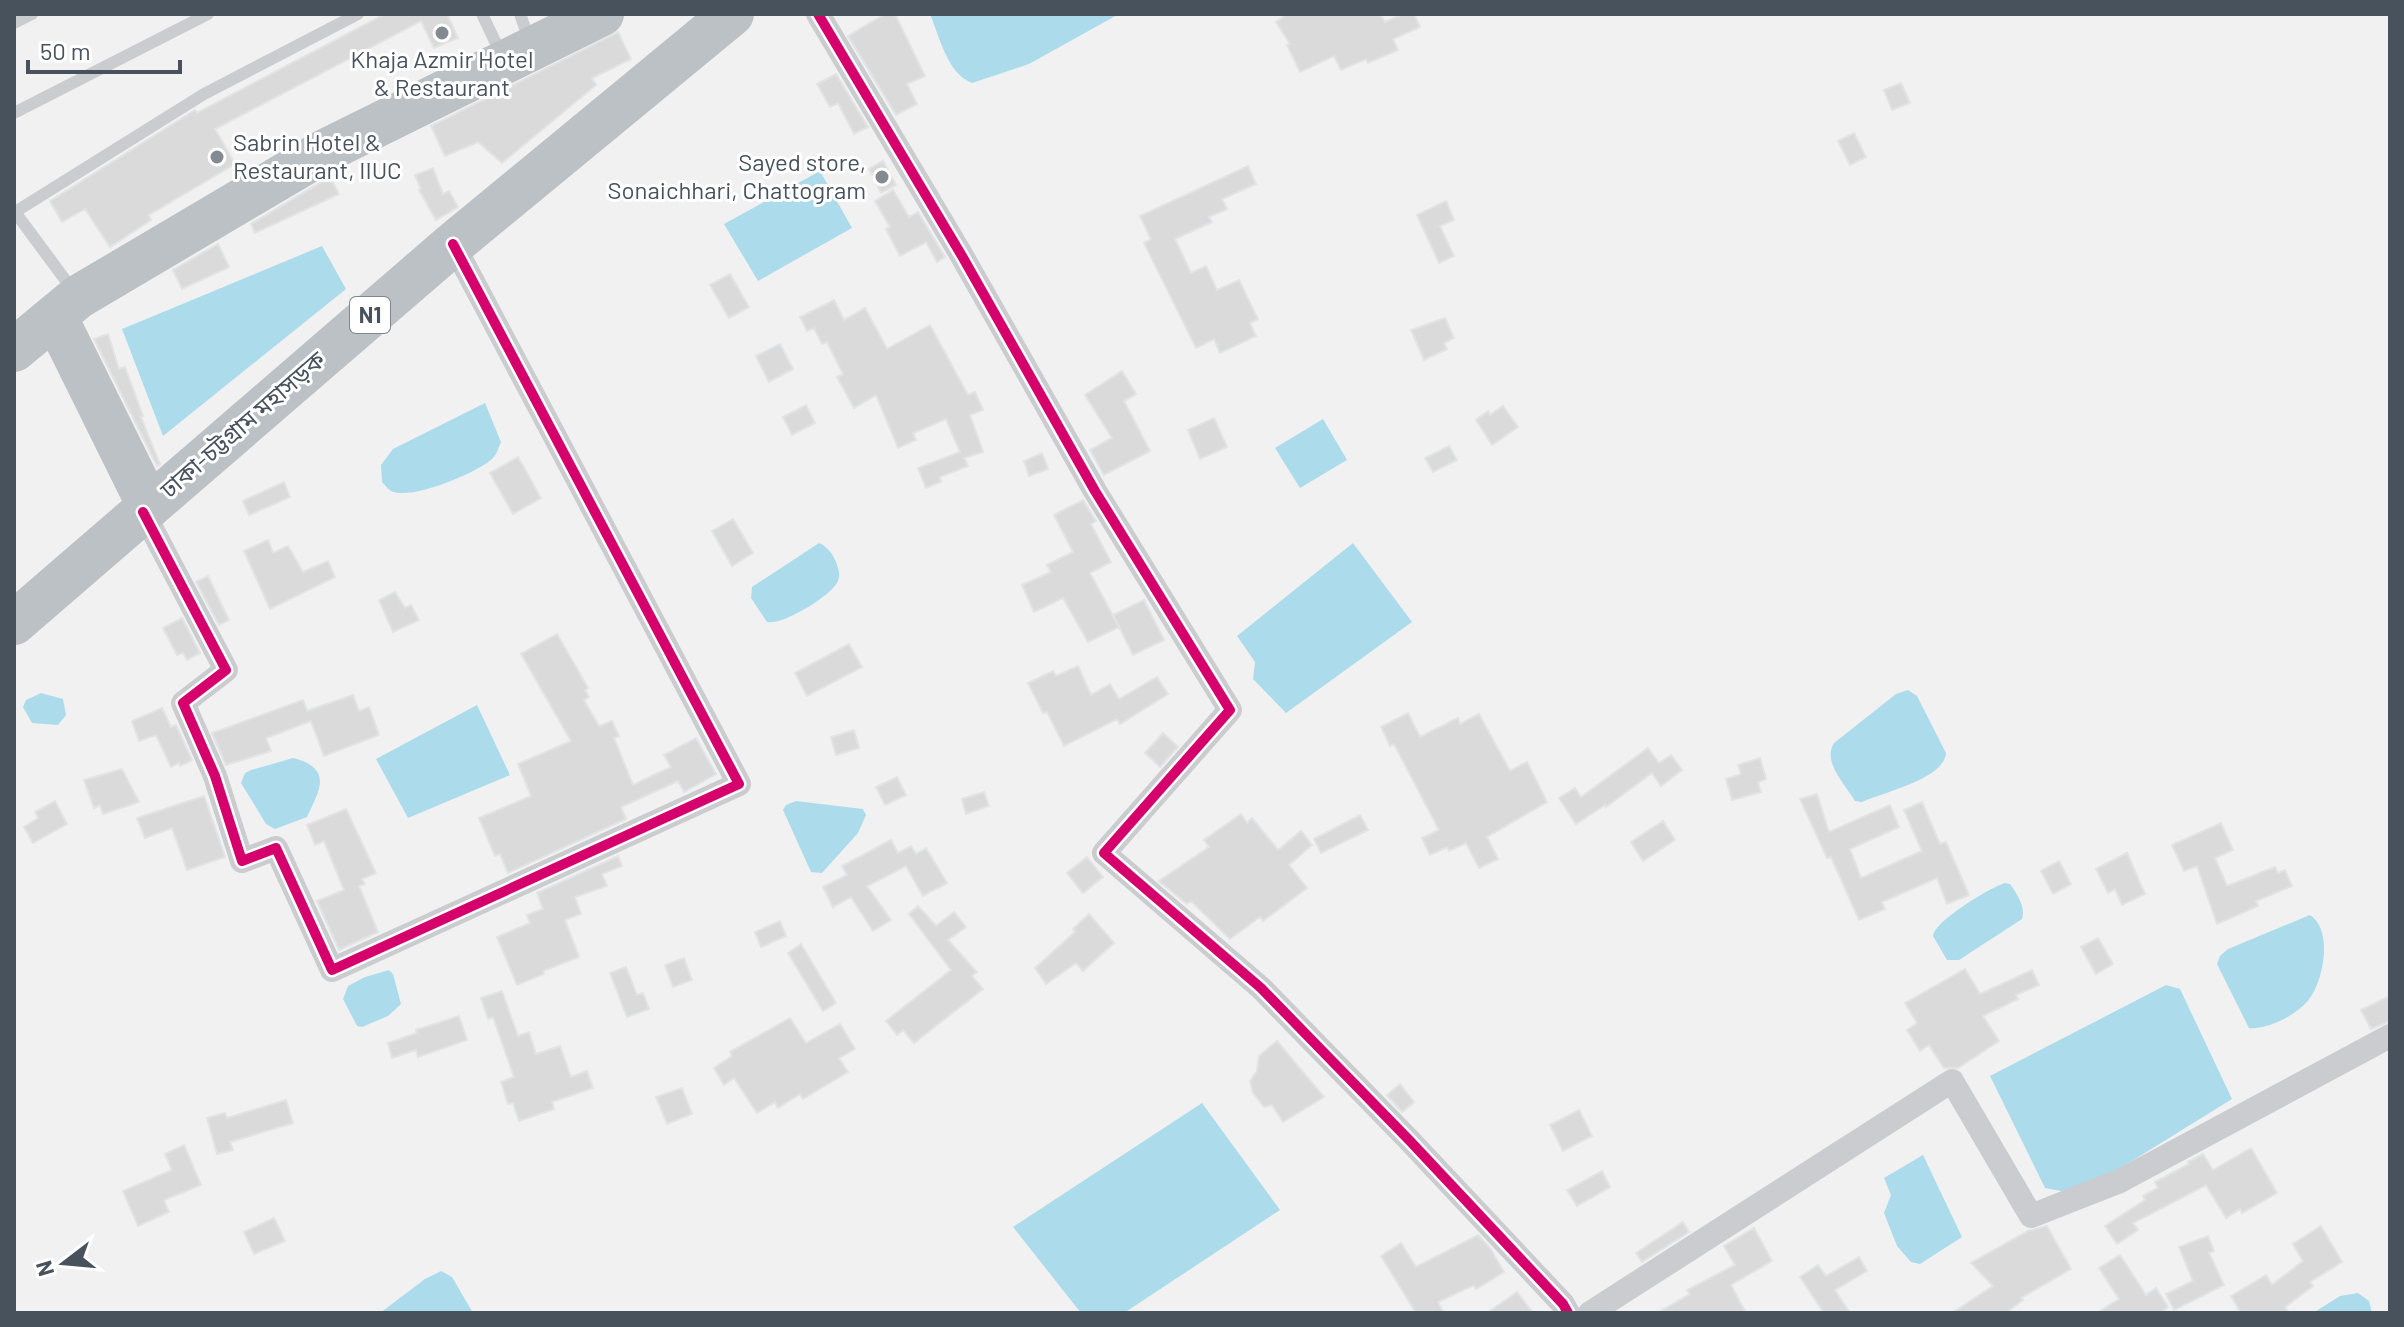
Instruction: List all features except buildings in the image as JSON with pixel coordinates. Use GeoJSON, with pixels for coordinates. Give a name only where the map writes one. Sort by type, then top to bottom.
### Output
{"type":"FeatureCollection","features":[{"type":"Feature","properties":{"kind":"highway"},"geometry":{"type":"LineString","coordinates":[[17,342],[67,307],[325,151],[519,41],[602,14]]}},
{"type":"Feature","properties":{"kind":"highway","name":"ঢাকা-চট্টগ্রাম মহাসড়ক"},"geometry":{"type":"LineString","coordinates":[[14,623],[453,244],[732,14]]}},
{"type":"Feature","properties":{"kind":"highway"},"geometry":{"type":"LineString","coordinates":[[67,307],[146,509]]}},
{"type":"Feature","properties":{"kind":"street"},"geometry":{"type":"LineString","coordinates":[[818,14],[962,256],[1095,491],[1230,710],[1104,853],[1261,988],[1410,1141],[1552,1292],[1568,1313]]}},
{"type":"Feature","properties":{"kind":"street"},"geometry":{"type":"LineString","coordinates":[[146,509],[226,670],[183,703],[215,776],[242,861],[276,848],[332,970],[739,784],[453,244]]}},
{"type":"Feature","properties":{"kind":"street"},"geometry":{"type":"LineString","coordinates":[[1590,1313],[1952,1081],[2031,1216],[2120,1181],[2390,1036]]}},
{"type":"Feature","properties":{"kind":"lane"},"geometry":{"type":"LineString","coordinates":[[14,23],[32,14]]}},
{"type":"Feature","properties":{"kind":"lane"},"geometry":{"type":"LineString","coordinates":[[14,113],[208,14]]}},
{"type":"Feature","properties":{"kind":"lane"},"geometry":{"type":"LineString","coordinates":[[67,307],[15,210],[204,94],[358,14]]}},
{"type":"Feature","properties":{"kind":"lane"},"geometry":{"type":"LineString","coordinates":[[482,14],[519,41]]}},
{"type":"Feature","properties":{"kind":"water"},"geometry":{"type":"Polygon","coordinates":[[[930,14],[1119,14],[1029,64],[972,83],[950,63],[930,14]]]}},
{"type":"Feature","properties":{"kind":"water"},"geometry":{"type":"Polygon","coordinates":[[[820,171],[852,228],[758,281],[724,224],[820,171]]]}},
{"type":"Feature","properties":{"kind":"water"},"geometry":{"type":"Polygon","coordinates":[[[322,246],[346,289],[163,436],[122,329],[322,246]]]}},
{"type":"Feature","properties":{"kind":"water"},"geometry":{"type":"Polygon","coordinates":[[[485,403],[501,442],[492,459],[458,478],[413,492],[391,491],[382,482],[381,465],[393,449],[485,403]]]}},
{"type":"Feature","properties":{"kind":"water"},"geometry":{"type":"Polygon","coordinates":[[[1323,419],[1347,460],[1300,488],[1275,448],[1323,419]]]}},
{"type":"Feature","properties":{"kind":"water"},"geometry":{"type":"Polygon","coordinates":[[[819,543],[827,548],[834,559],[839,571],[838,581],[806,609],[767,622],[751,598],[752,587],[819,543]]]}},
{"type":"Feature","properties":{"kind":"water"},"geometry":{"type":"Polygon","coordinates":[[[1353,543],[1412,622],[1286,713],[1253,679],[1255,662],[1237,636],[1353,543]]]}},
{"type":"Feature","properties":{"kind":"water"},"geometry":{"type":"Polygon","coordinates":[[[1908,690],[1917,696],[1946,753],[1943,762],[1912,784],[1862,802],[1855,801],[1833,765],[1831,750],[1834,743],[1896,694],[1908,690]]]}},
{"type":"Feature","properties":{"kind":"water"},"geometry":{"type":"Polygon","coordinates":[[[41,693],[63,699],[66,715],[58,725],[32,723],[23,707],[26,700],[41,693]]]}},
{"type":"Feature","properties":{"kind":"water"},"geometry":{"type":"Polygon","coordinates":[[[477,705],[510,775],[408,818],[376,759],[477,705]]]}},
{"type":"Feature","properties":{"kind":"water"},"geometry":{"type":"Polygon","coordinates":[[[293,758],[314,767],[320,780],[319,788],[307,817],[275,829],[266,824],[241,783],[245,773],[251,770],[293,758]]]}},
{"type":"Feature","properties":{"kind":"water"},"geometry":{"type":"Polygon","coordinates":[[[796,801],[863,809],[866,815],[858,833],[822,873],[811,872],[783,810],[786,805],[796,801]]]}},
{"type":"Feature","properties":{"kind":"water"},"geometry":{"type":"Polygon","coordinates":[[[2005,883],[2010,884],[2020,901],[2022,919],[1959,960],[1947,960],[1933,936],[1936,930],[1964,906],[2005,883]]]}},
{"type":"Feature","properties":{"kind":"water"},"geometry":{"type":"Polygon","coordinates":[[[2310,915],[2322,931],[2324,943],[2322,967],[2315,989],[2305,1004],[2291,1015],[2274,1024],[2249,1028],[2217,964],[2220,956],[2228,949],[2310,915]]]}},
{"type":"Feature","properties":{"kind":"water"},"geometry":{"type":"Polygon","coordinates":[[[389,970],[393,974],[401,1004],[388,1016],[362,1027],[357,1026],[343,999],[348,986],[389,970]]]}},
{"type":"Feature","properties":{"kind":"water"},"geometry":{"type":"Polygon","coordinates":[[[2166,985],[2180,989],[2232,1099],[2098,1182],[2071,1193],[2045,1188],[1990,1076],[2166,985]]]}},
{"type":"Feature","properties":{"kind":"water"},"geometry":{"type":"Polygon","coordinates":[[[1202,1103],[1280,1210],[1124,1313],[1081,1313],[1013,1227],[1202,1103]]]}},
{"type":"Feature","properties":{"kind":"water"},"geometry":{"type":"Polygon","coordinates":[[[1923,1155],[1962,1237],[1920,1264],[1911,1262],[1897,1246],[1884,1213],[1891,1195],[1884,1178],[1923,1155]]]}},
{"type":"Feature","properties":{"kind":"water"},"geometry":{"type":"Polygon","coordinates":[[[441,1271],[452,1277],[473,1313],[380,1313],[425,1279],[441,1271]]]}},
{"type":"Feature","properties":{"kind":"water"},"geometry":{"type":"Polygon","coordinates":[[[2358,1293],[2369,1301],[2372,1313],[2313,1313],[2340,1296],[2358,1293]]]}},
{"type":"Feature","properties":{"kind":"cycle path"},"geometry":{"type":"LineString","coordinates":[[818,14],[962,256],[1095,491],[1230,710],[1104,853],[1261,988],[1410,1141],[1563,1304],[1568,1313]]}},
{"type":"Feature","properties":{"kind":"cycle path"},"geometry":{"type":"LineString","coordinates":[[143,512],[226,670],[183,703],[215,776],[242,861],[276,848],[332,970],[739,784],[453,244]]}},
{"type":"Feature","properties":{"kind":"place","name":"Khaja Azmir Hotel & Restaurant"},"geometry":{"type":"Point","coordinates":[442,33]}},
{"type":"Feature","properties":{"kind":"place","name":"Sabrin Hotel & Restaurant, IIUC"},"geometry":{"type":"Point","coordinates":[217,157]}},
{"type":"Feature","properties":{"kind":"place","name":"Sayed store, Sonaichhari, Chattogram"},"geometry":{"type":"Point","coordinates":[882,177]}}]}
